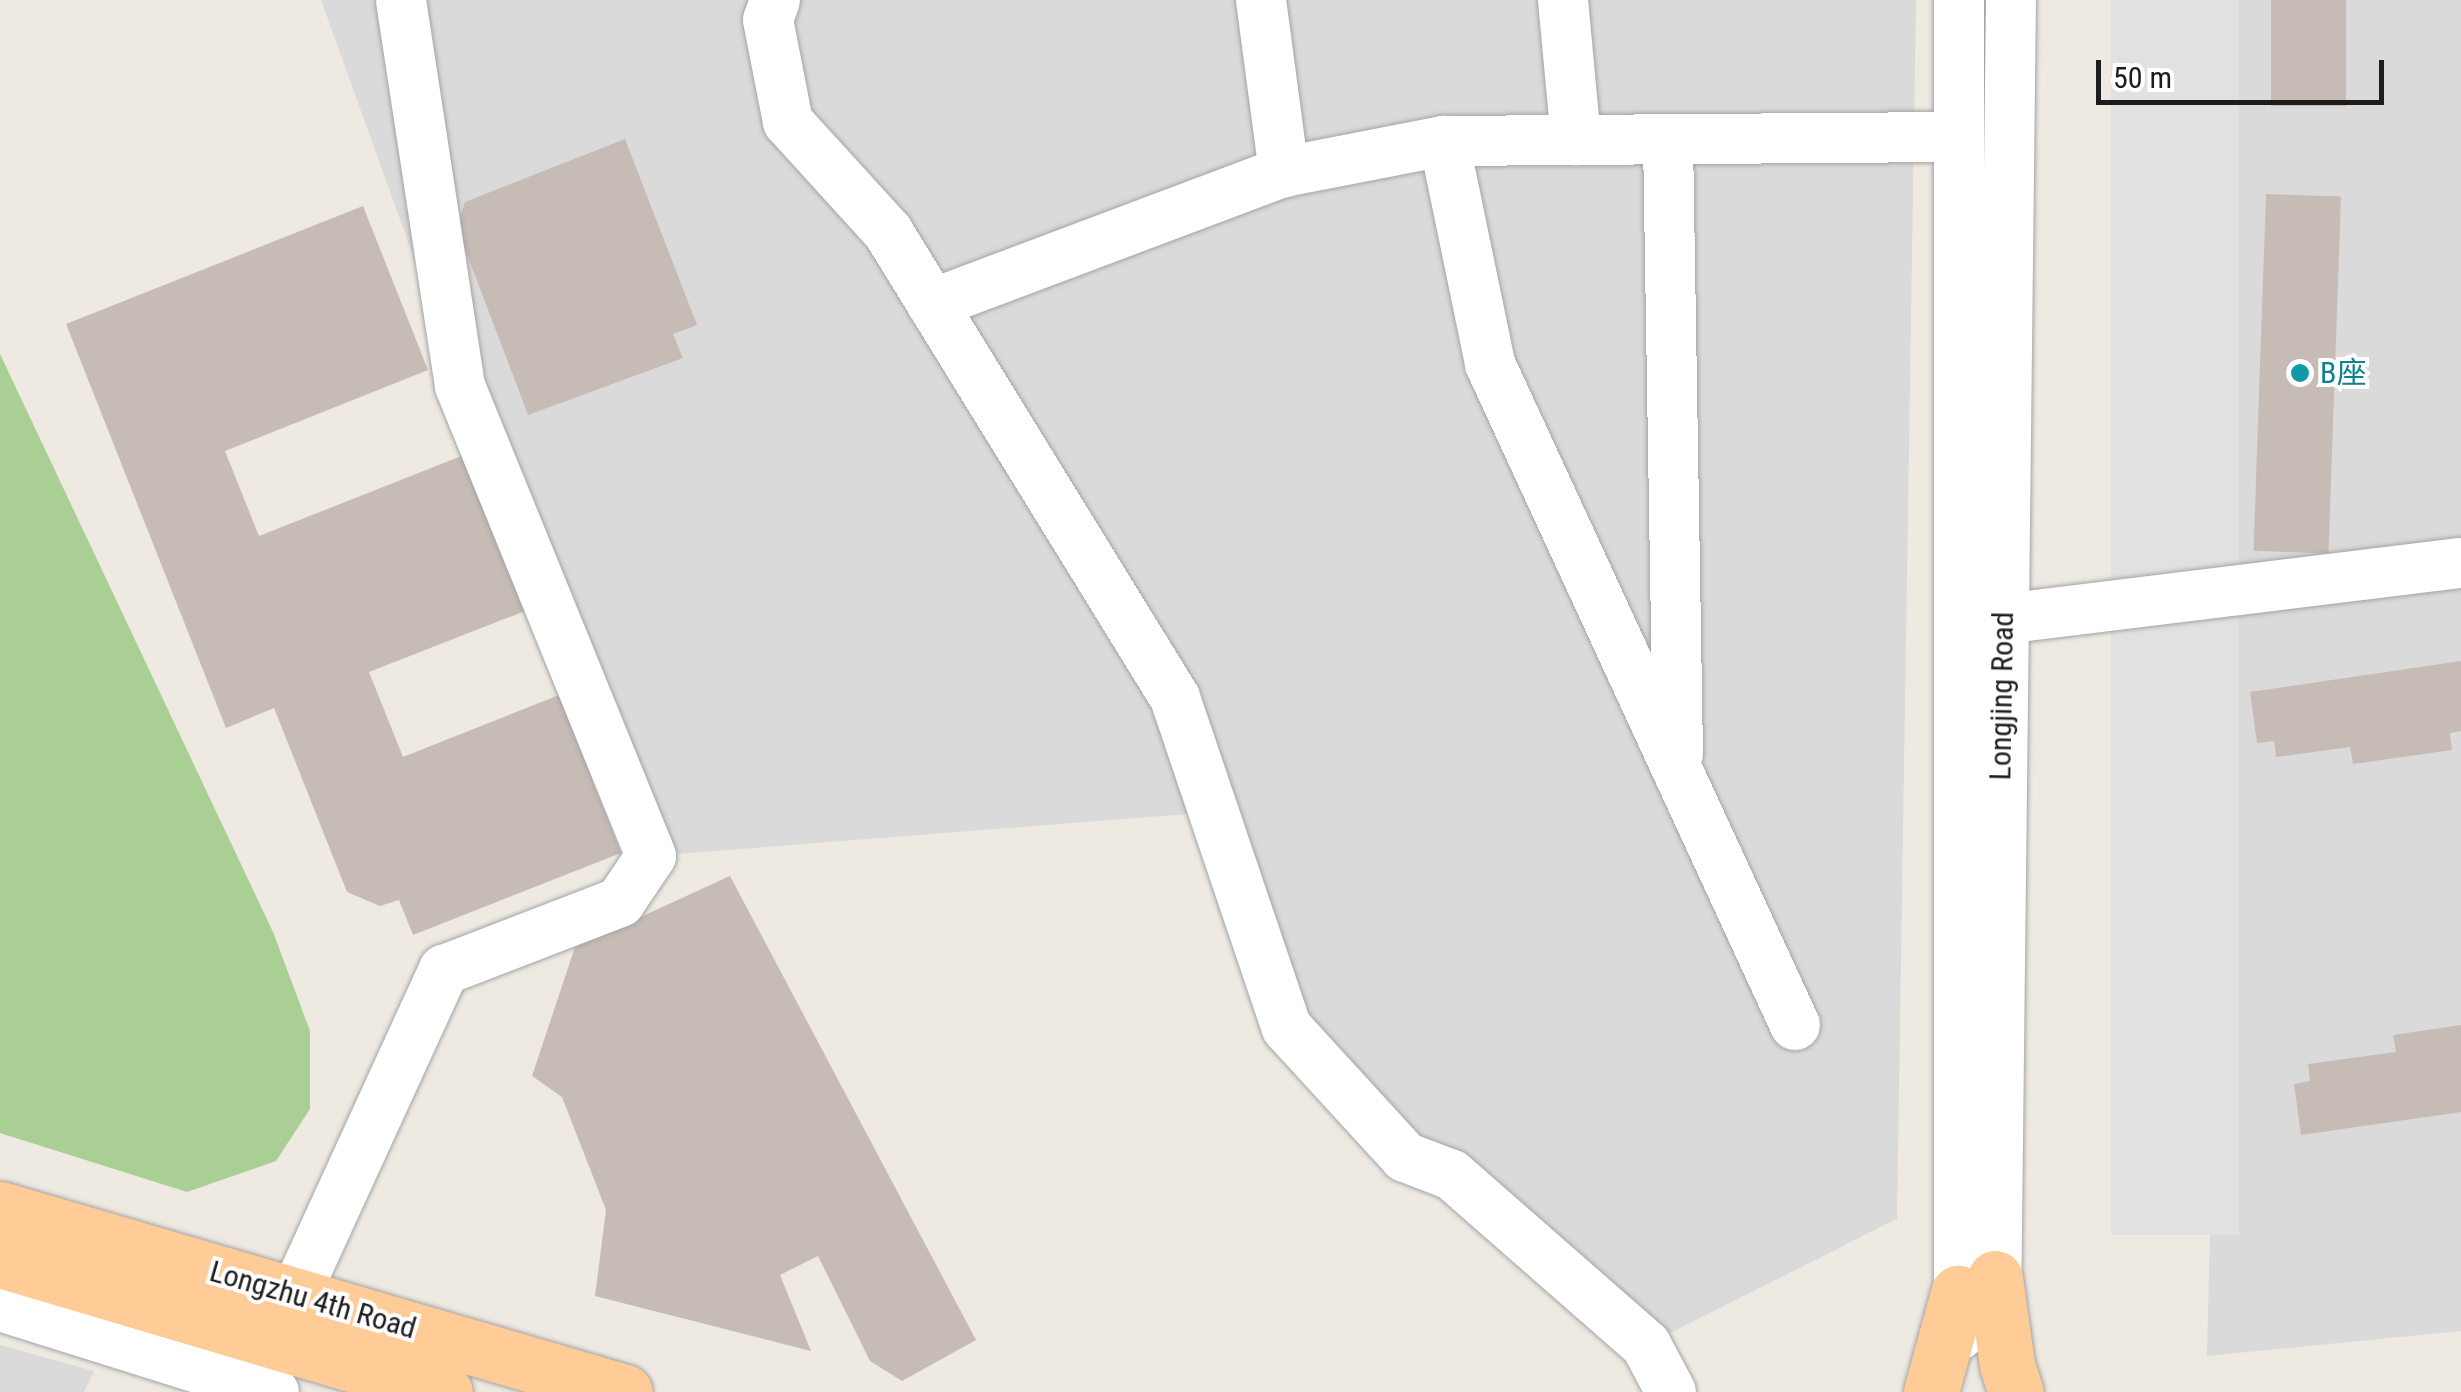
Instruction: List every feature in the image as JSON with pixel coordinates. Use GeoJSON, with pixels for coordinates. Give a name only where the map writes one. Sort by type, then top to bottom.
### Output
{"type":"FeatureCollection","features":[{"type":"Feature","properties":{"kind":"main road","name":"Longzhu 4th Road"},"geometry":{"type":"LineString","coordinates":[[0,1209],[625,1392]]}},
{"type":"Feature","properties":{"kind":"main road","name":"Longzhu 4th Road"},"geometry":{"type":"LineString","coordinates":[[0,1260],[445,1392]]}},
{"type":"Feature","properties":{"kind":"main road"},"geometry":{"type":"LineString","coordinates":[[1932,1392],[1976,1285]]}},
{"type":"Feature","properties":{"kind":"main road"},"geometry":{"type":"LineString","coordinates":[[1976,1285],[2016,1392]]}},
{"type":"Feature","properties":{"kind":"street"},"geometry":{"type":"LineString","coordinates":[[295,1294],[444,970],[620,902],[651,856],[460,386],[402,0]]}},
{"type":"Feature","properties":{"kind":"street"},"geometry":{"type":"LineString","coordinates":[[774,0],[768,20],[788,122],[888,232],[1174,698],[1288,1028],[1405,1157],[1452,1175],[1646,1344],[1670,1392]]}},
{"type":"Feature","properties":{"kind":"street"},"geometry":{"type":"LineString","coordinates":[[1262,0],[1284,172]]}},
{"type":"Feature","properties":{"kind":"street"},"geometry":{"type":"LineString","coordinates":[[1563,0],[1576,140]]}},
{"type":"Feature","properties":{"kind":"street","name":"Longjing Road"},"geometry":{"type":"LineString","coordinates":[[1959,0],[1956,137],[1976,1285],[1998,1392]]}},
{"type":"Feature","properties":{"kind":"street","name":"Longjing Road"},"geometry":{"type":"LineString","coordinates":[[1960,1392],[1976,1285],[2003,619],[2011,0]]}},
{"type":"Feature","properties":{"kind":"street"},"geometry":{"type":"LineString","coordinates":[[932,304],[1284,172],[1444,140],[1956,137]]}},
{"type":"Feature","properties":{"kind":"street"},"geometry":{"type":"LineString","coordinates":[[1444,140],[1490,364],[1795,1025]]}},
{"type":"Feature","properties":{"kind":"street"},"geometry":{"type":"LineString","coordinates":[[1668,140],[1678,773]]}},
{"type":"Feature","properties":{"kind":"street"},"geometry":{"type":"LineString","coordinates":[[2003,619],[2461,563]]}},
{"type":"Feature","properties":{"kind":"street"},"geometry":{"type":"LineString","coordinates":[[0,1306],[274,1392]]}},
{"type":"Feature","properties":{"kind":"shaded area"},"geometry":{"type":"Polygon","coordinates":[[[321,0],[1916,0],[1897,1219],[1646,1345],[1287,1028],[1213,812],[651,856],[460,386],[321,0]]]}},
{"type":"Feature","properties":{"kind":"shaded area"},"geometry":{"type":"Polygon","coordinates":[[[2111,0],[2239,0],[2239,1235],[2111,1235],[2111,0]]]}},
{"type":"Feature","properties":{"kind":"shaded area"},"geometry":{"type":"Polygon","coordinates":[[[2239,0],[2461,0],[2461,1331],[2207,1356],[2239,0]]]}},
{"type":"Feature","properties":{"kind":"shaded area"},"geometry":{"type":"Polygon","coordinates":[[[0,1345],[94,1371],[84,1392],[0,1392],[0,1345]]]}},
{"type":"Feature","properties":{"kind":"green space"},"geometry":{"type":"Polygon","coordinates":[[[0,354],[273,932],[310,1031],[310,1109],[276,1161],[187,1192],[0,1133],[0,354]]]}},
{"type":"Feature","properties":{"kind":"building"},"geometry":{"type":"Polygon","coordinates":[[[2271,0],[2346,0],[2346,106],[2271,106],[2271,0]]]}},
{"type":"Feature","properties":{"kind":"building"},"geometry":{"type":"Polygon","coordinates":[[[625,139],[697,325],[673,334],[683,358],[528,415],[457,228],[465,202],[625,139]]]}},
{"type":"Feature","properties":{"kind":"building","name":"B座"},"geometry":{"type":"Polygon","coordinates":[[[2266,194],[2341,197],[2328,553],[2254,551],[2266,194]]]}},
{"type":"Feature","properties":{"kind":"building"},"geometry":{"type":"Polygon","coordinates":[[[363,206],[428,370],[225,451],[259,536],[464,455],[525,611],[369,672],[403,757],[559,695],[621,853],[413,935],[399,900],[380,906],[347,892],[274,708],[226,728],[66,324],[363,206]]]}},
{"type":"Feature","properties":{"kind":"building"},"geometry":{"type":"Polygon","coordinates":[[[2461,661],[2461,731],[2450,733],[2452,750],[2353,764],[2350,747],[2276,757],[2274,741],[2257,743],[2250,692],[2461,661]]]}},
{"type":"Feature","properties":{"kind":"building"},"geometry":{"type":"Polygon","coordinates":[[[730,876],[976,1340],[902,1381],[870,1361],[818,1256],[780,1275],[811,1351],[595,1296],[606,1210],[562,1097],[532,1076],[575,947],[730,876]]]}},
{"type":"Feature","properties":{"kind":"building"},"geometry":{"type":"Polygon","coordinates":[[[2461,1025],[2461,1112],[2301,1135],[2294,1084],[2310,1081],[2308,1064],[2396,1052],[2393,1035],[2461,1025]]]}},
{"type":"Feature","properties":{"kind":"place","name":"B座"},"geometry":{"type":"Point","coordinates":[2300,373]}}]}
